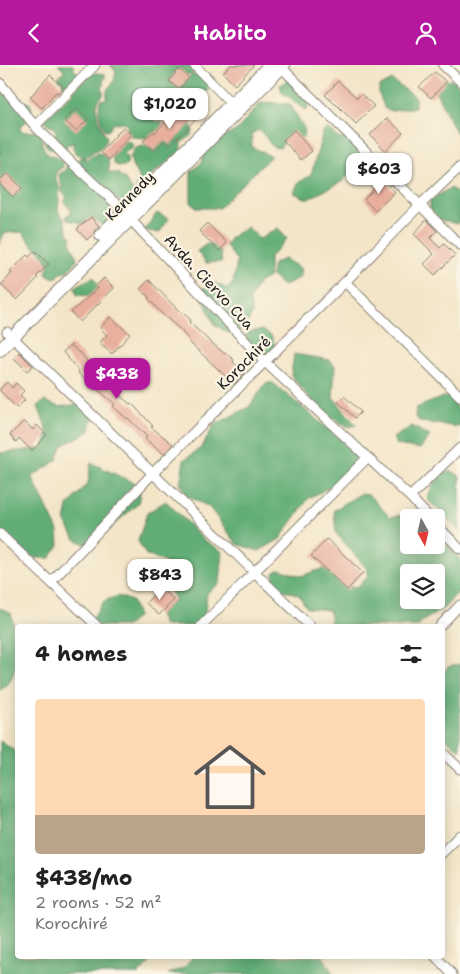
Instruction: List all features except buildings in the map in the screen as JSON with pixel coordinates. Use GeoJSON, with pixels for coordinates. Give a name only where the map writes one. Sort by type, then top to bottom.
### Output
{"type":"FeatureCollection","features":[{"type":"Feature","properties":{"kind":"main road","name":"Kennedy"},"geometry":{"type":"LineString","coordinates":[[0,350],[6,336],[235,107],[279,66]]}},
{"type":"Feature","properties":{"kind":"street"},"geometry":{"type":"LineString","coordinates":[[34,126],[95,65]]}},
{"type":"Feature","properties":{"kind":"street"},"geometry":{"type":"LineString","coordinates":[[194,65],[235,107]]}},
{"type":"Feature","properties":{"kind":"street"},"geometry":{"type":"LineString","coordinates":[[443,65],[460,81]]}},
{"type":"Feature","properties":{"kind":"street"},"geometry":{"type":"LineString","coordinates":[[279,66],[460,245]]}},
{"type":"Feature","properties":{"kind":"street","name":"Avda. Ciervo Cua"},"geometry":{"type":"LineString","coordinates":[[0,83],[34,126],[127,215],[265,363],[422,509]]}},
{"type":"Feature","properties":{"kind":"street","name":"Korochiré"},"geometry":{"type":"LineString","coordinates":[[51,582],[153,473],[460,167]]}},
{"type":"Feature","properties":{"kind":"street"},"geometry":{"type":"LineString","coordinates":[[345,282],[460,396]]}},
{"type":"Feature","properties":{"kind":"street"},"geometry":{"type":"LineString","coordinates":[[6,336],[153,473],[308,624]]}},
{"type":"Feature","properties":{"kind":"street"},"geometry":{"type":"LineString","coordinates":[[410,497],[460,448]]}},
{"type":"Feature","properties":{"kind":"street"},"geometry":{"type":"LineString","coordinates":[[203,624],[368,458]]}},
{"type":"Feature","properties":{"kind":"street"},"geometry":{"type":"LineString","coordinates":[[445,533],[460,549]]}},
{"type":"Feature","properties":{"kind":"street"},"geometry":{"type":"LineString","coordinates":[[0,534],[95,624]]}},
{"type":"Feature","properties":{"kind":"street"},"geometry":{"type":"LineString","coordinates":[[442,624],[460,605]]}},
{"type":"Feature","properties":{"kind":"street"},"geometry":{"type":"LineString","coordinates":[[445,755],[460,769]]}},
{"type":"Feature","properties":{"kind":"street"},"geometry":{"type":"LineString","coordinates":[[445,850],[460,835]]}},
{"type":"Feature","properties":{"kind":"street"},"geometry":{"type":"LineString","coordinates":[[438,959],[452,974]]}},
{"type":"Feature","properties":{"kind":"green space"},"geometry":{"type":"Polygon","coordinates":[[[58,65],[73,65],[74,70],[79,75],[77,79],[66,86],[63,85],[62,81],[59,80],[59,76],[64,71],[58,65]]]}},
{"type":"Feature","properties":{"kind":"green space"},"geometry":{"type":"Polygon","coordinates":[[[110,65],[190,65],[194,69],[191,75],[186,74],[182,69],[175,70],[169,81],[179,89],[192,75],[210,74],[214,78],[215,83],[206,92],[198,95],[188,112],[168,123],[156,112],[152,119],[162,122],[161,128],[149,138],[135,137],[128,134],[127,124],[122,122],[113,124],[106,131],[102,124],[99,112],[101,100],[107,99],[107,90],[114,81],[116,72],[110,65]]]}},
{"type":"Feature","properties":{"kind":"green space"},"geometry":{"type":"Polygon","coordinates":[[[96,73],[105,74],[102,88],[103,94],[98,103],[97,114],[107,138],[105,143],[102,147],[82,158],[75,153],[73,147],[75,140],[72,144],[67,144],[66,149],[50,149],[45,144],[46,135],[53,136],[57,133],[53,127],[43,121],[72,95],[75,88],[89,76],[96,73]]]}},
{"type":"Feature","properties":{"kind":"green space"},"geometry":{"type":"Polygon","coordinates":[[[293,77],[306,85],[313,99],[306,110],[282,92],[280,85],[293,77]]]}},
{"type":"Feature","properties":{"kind":"green space"},"geometry":{"type":"Polygon","coordinates":[[[392,80],[415,97],[415,107],[393,111],[385,109],[379,94],[379,87],[392,80]]]}},
{"type":"Feature","properties":{"kind":"green space"},"geometry":{"type":"Polygon","coordinates":[[[441,80],[456,81],[460,89],[460,135],[457,134],[436,92],[441,80]]]}},
{"type":"Feature","properties":{"kind":"green space"},"geometry":{"type":"Polygon","coordinates":[[[3,91],[11,99],[30,103],[31,114],[19,129],[24,132],[39,131],[44,149],[49,155],[55,156],[62,161],[63,167],[56,172],[56,180],[60,188],[58,211],[64,219],[68,233],[71,236],[72,246],[77,259],[70,268],[60,273],[58,277],[51,278],[46,274],[49,263],[22,232],[4,233],[0,244],[0,93],[3,91]]]}},
{"type":"Feature","properties":{"kind":"green space"},"geometry":{"type":"Polygon","coordinates":[[[261,102],[290,104],[305,130],[303,137],[288,135],[280,148],[273,147],[260,130],[252,133],[252,147],[271,156],[219,208],[196,208],[191,202],[191,172],[202,162],[205,147],[237,130],[261,102]]]}},
{"type":"Feature","properties":{"kind":"green space"},"geometry":{"type":"Polygon","coordinates":[[[189,123],[192,126],[193,132],[182,142],[181,152],[152,174],[149,181],[138,193],[136,187],[139,176],[133,168],[130,157],[135,148],[145,145],[150,149],[164,142],[175,141],[177,133],[189,123]]]}},
{"type":"Feature","properties":{"kind":"green space"},"geometry":{"type":"Polygon","coordinates":[[[329,128],[339,139],[356,136],[364,153],[343,181],[308,199],[294,193],[298,183],[311,175],[323,132],[329,128]]]}},
{"type":"Feature","properties":{"kind":"green space"},"geometry":{"type":"Polygon","coordinates":[[[122,141],[130,142],[133,145],[131,149],[124,153],[128,160],[126,165],[117,166],[114,164],[113,155],[122,141]]]}},
{"type":"Feature","properties":{"kind":"green space"},"geometry":{"type":"Polygon","coordinates":[[[97,153],[108,156],[109,172],[118,173],[125,179],[136,195],[125,203],[104,193],[105,200],[118,211],[103,226],[95,219],[81,224],[66,219],[67,215],[71,213],[71,209],[64,202],[67,197],[62,192],[59,176],[61,172],[65,172],[67,165],[73,164],[80,158],[90,158],[97,153]]]}},
{"type":"Feature","properties":{"kind":"green space"},"geometry":{"type":"Polygon","coordinates":[[[450,188],[460,194],[460,220],[457,224],[437,219],[430,208],[430,200],[450,188]]]}},
{"type":"Feature","properties":{"kind":"green space"},"geometry":{"type":"Polygon","coordinates":[[[157,213],[169,219],[159,233],[144,230],[157,213]]]}},
{"type":"Feature","properties":{"kind":"green space"},"geometry":{"type":"Polygon","coordinates":[[[247,227],[260,239],[278,228],[287,239],[269,258],[269,277],[259,282],[250,299],[252,314],[244,329],[228,333],[214,324],[199,290],[215,283],[228,289],[233,283],[237,261],[226,246],[231,237],[247,227]]]}},
{"type":"Feature","properties":{"kind":"green space"},"geometry":{"type":"Polygon","coordinates":[[[207,244],[219,245],[222,262],[206,263],[197,251],[207,244]]]}},
{"type":"Feature","properties":{"kind":"green space"},"geometry":{"type":"Polygon","coordinates":[[[284,259],[300,268],[301,277],[283,286],[271,275],[273,264],[284,259]]]}},
{"type":"Feature","properties":{"kind":"green space"},"geometry":{"type":"Polygon","coordinates":[[[93,277],[100,289],[89,296],[77,295],[75,287],[93,277]]]}},
{"type":"Feature","properties":{"kind":"green space"},"geometry":{"type":"Polygon","coordinates":[[[262,330],[272,336],[275,348],[270,354],[250,356],[243,342],[248,332],[262,330]]]}},
{"type":"Feature","properties":{"kind":"green space"},"geometry":{"type":"Polygon","coordinates":[[[294,354],[330,360],[335,366],[333,397],[356,425],[349,427],[321,412],[291,375],[294,354]]]}},
{"type":"Feature","properties":{"kind":"green space"},"geometry":{"type":"Polygon","coordinates":[[[266,383],[273,383],[353,450],[360,463],[357,471],[308,499],[280,539],[259,551],[237,544],[209,507],[187,496],[180,483],[184,460],[202,447],[214,425],[249,407],[266,383]]]}},
{"type":"Feature","properties":{"kind":"green space"},"geometry":{"type":"Polygon","coordinates":[[[443,397],[451,398],[460,413],[459,427],[420,422],[415,416],[416,408],[443,397]]]}},
{"type":"Feature","properties":{"kind":"green space"},"geometry":{"type":"Polygon","coordinates":[[[44,401],[59,407],[81,404],[93,415],[90,431],[62,446],[57,460],[32,477],[58,531],[59,545],[50,558],[35,558],[22,550],[0,530],[0,453],[43,448],[48,433],[38,406],[44,401]]]}},
{"type":"Feature","properties":{"kind":"green space"},"geometry":{"type":"Polygon","coordinates":[[[412,426],[430,436],[420,449],[397,445],[393,438],[412,426]]]}},
{"type":"Feature","properties":{"kind":"green space"},"geometry":{"type":"Polygon","coordinates":[[[91,463],[141,486],[138,504],[88,546],[75,539],[65,522],[68,506],[88,483],[91,463]]]}},
{"type":"Feature","properties":{"kind":"green space"},"geometry":{"type":"Polygon","coordinates":[[[452,471],[460,476],[460,532],[445,517],[445,509],[437,509],[427,499],[437,475],[452,471]]]}},
{"type":"Feature","properties":{"kind":"green space"},"geometry":{"type":"Polygon","coordinates":[[[360,494],[369,495],[390,517],[400,515],[400,554],[445,554],[445,543],[460,559],[460,590],[445,607],[445,564],[400,564],[400,609],[442,609],[420,624],[331,624],[329,610],[307,608],[299,595],[277,588],[273,574],[279,569],[301,576],[327,567],[350,587],[358,586],[368,576],[367,569],[336,533],[334,510],[360,494]]]}},
{"type":"Feature","properties":{"kind":"green space"},"geometry":{"type":"Polygon","coordinates":[[[166,501],[204,540],[223,552],[220,583],[207,593],[202,624],[163,624],[157,610],[176,600],[168,587],[167,563],[146,555],[138,541],[147,513],[166,501]]]}},
{"type":"Feature","properties":{"kind":"green space"},"geometry":{"type":"Polygon","coordinates":[[[118,596],[132,601],[138,616],[129,624],[96,624],[92,620],[104,601],[118,596]]]}},
{"type":"Feature","properties":{"kind":"green space"},"geometry":{"type":"Polygon","coordinates":[[[0,608],[11,613],[15,631],[15,668],[7,685],[0,690],[0,608]]]}},
{"type":"Feature","properties":{"kind":"green space"},"geometry":{"type":"Polygon","coordinates":[[[460,664],[460,750],[445,738],[445,671],[448,667],[460,664]]]}},
{"type":"Feature","properties":{"kind":"green space"},"geometry":{"type":"Polygon","coordinates":[[[0,741],[15,751],[15,959],[153,959],[139,974],[0,974],[0,741]]]}},
{"type":"Feature","properties":{"kind":"green space"},"geometry":{"type":"Polygon","coordinates":[[[191,959],[325,959],[333,974],[168,974],[185,967],[191,959]]]}}]}
